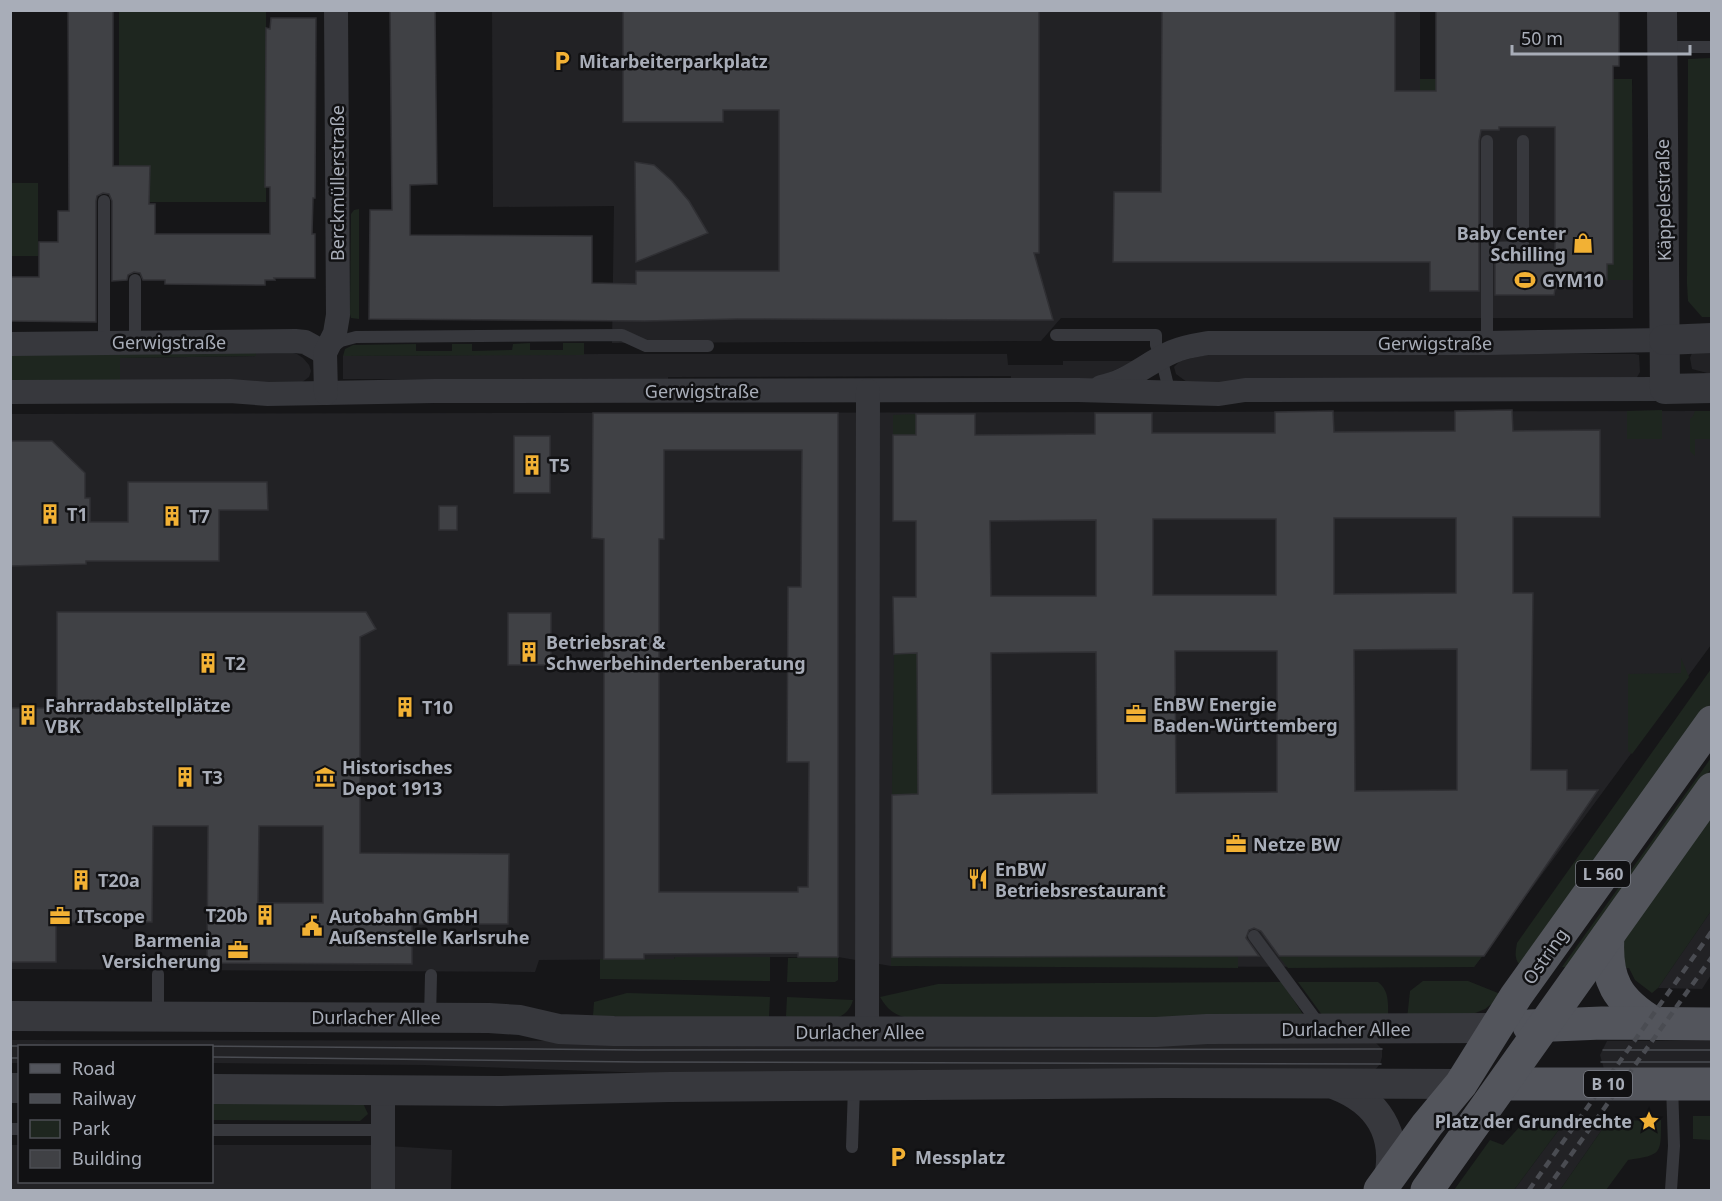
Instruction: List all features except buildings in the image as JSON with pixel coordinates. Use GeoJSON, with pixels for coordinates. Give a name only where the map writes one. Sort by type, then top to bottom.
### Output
{"type":"FeatureCollection","features":[{"type":"Feature","properties":{"kind":"main road","name":"Ostring"},"geometry":{"type":"LineString","coordinates":[[1384,1184],[1426,1125],[1461,1084],[1516,996],[1712,722]]}},
{"type":"Feature","properties":{"kind":"main road","name":"L 560"},"geometry":{"type":"LineString","coordinates":[[1545,1026],[1712,789]]}},
{"type":"Feature","properties":{"kind":"main road"},"geometry":{"type":"LineString","coordinates":[[1608,936],[1609,967],[1617,989],[1626,1004],[1654,1023]]}},
{"type":"Feature","properties":{"kind":"main road","name":"Durlacher Allee"},"geometry":{"type":"LineString","coordinates":[[1497,1028],[1654,1023],[1712,1024]]}},
{"type":"Feature","properties":{"kind":"main road"},"geometry":{"type":"LineString","coordinates":[[1427,1191],[1545,1026]]}},
{"type":"Feature","properties":{"kind":"main road","name":"B 10"},"geometry":{"type":"LineString","coordinates":[[1504,1084],[1712,1084]]}},
{"type":"Feature","properties":{"kind":"street","name":"Berckmüllerstraße"},"geometry":{"type":"LineString","coordinates":[[325,353],[335,333],[338,315],[336,10]]}},
{"type":"Feature","properties":{"kind":"street","name":"Käppelestraße"},"geometry":{"type":"LineString","coordinates":[[1662,10],[1665,388]]}},
{"type":"Feature","properties":{"kind":"street","name":"Gerwigstraße"},"geometry":{"type":"LineString","coordinates":[[1078,390],[1114,384],[1161,357],[1185,347],[1208,343],[1487,343],[1712,338]]}},
{"type":"Feature","properties":{"kind":"street","name":"Gerwigstraße"},"geometry":{"type":"LineString","coordinates":[[10,344],[295,341],[316,347],[325,353]]}},
{"type":"Feature","properties":{"kind":"street"},"geometry":{"type":"LineString","coordinates":[[325,353],[326,393]]}},
{"type":"Feature","properties":{"kind":"street","name":"Gerwigstraße"},"geometry":{"type":"LineString","coordinates":[[10,392],[237,391],[268,394],[1078,390],[1219,394],[1245,390],[1712,388]]}},
{"type":"Feature","properties":{"kind":"street"},"geometry":{"type":"LineString","coordinates":[[867,1032],[868,391]]}},
{"type":"Feature","properties":{"kind":"street","name":"Durlacher Allee"},"geometry":{"type":"LineString","coordinates":[[10,1016],[520,1020],[559,1029],[586,1031],[1156,1032],[1207,1029],[1497,1028]]}},
{"type":"Feature","properties":{"kind":"street"},"geometry":{"type":"LineString","coordinates":[[213,1089],[501,1091],[669,1087],[1164,1083],[1461,1084]]}},
{"type":"Feature","properties":{"kind":"street"},"geometry":{"type":"LineString","coordinates":[[1336,1085],[1360,1097],[1379,1116],[1390,1140],[1391,1166],[1384,1184]]}},
{"type":"Feature","properties":{"kind":"street"},"geometry":{"type":"LineString","coordinates":[[383,1089],[383,1191]]}},
{"type":"Feature","properties":{"kind":"lane"},"geometry":{"type":"LineString","coordinates":[[1662,47],[1712,47]]}},
{"type":"Feature","properties":{"kind":"lane"},"geometry":{"type":"LineString","coordinates":[[1487,141],[1487,343]]}},
{"type":"Feature","properties":{"kind":"lane"},"geometry":{"type":"LineString","coordinates":[[1487,248],[1523,247],[1523,141]]}},
{"type":"Feature","properties":{"kind":"lane"},"geometry":{"type":"LineString","coordinates":[[104,201],[104,343]]}},
{"type":"Feature","properties":{"kind":"lane"},"geometry":{"type":"LineString","coordinates":[[135,280],[135,342]]}},
{"type":"Feature","properties":{"kind":"lane"},"geometry":{"type":"LineString","coordinates":[[325,353],[341,341],[356,337],[622,335],[646,346],[708,346]]}},
{"type":"Feature","properties":{"kind":"lane"},"geometry":{"type":"LineString","coordinates":[[1056,335],[1156,335],[1156,345],[1170,394]]}},
{"type":"Feature","properties":{"kind":"lane"},"geometry":{"type":"LineString","coordinates":[[1254,936],[1316,1020],[1318,1029]]}},
{"type":"Feature","properties":{"kind":"lane"},"geometry":{"type":"LineString","coordinates":[[158,974],[158,1016]]}},
{"type":"Feature","properties":{"kind":"lane"},"geometry":{"type":"LineString","coordinates":[[430,1018],[431,975]]}},
{"type":"Feature","properties":{"kind":"lane"},"geometry":{"type":"LineString","coordinates":[[1671,1191],[1674,1146],[1672,1084]]}},
{"type":"Feature","properties":{"kind":"lane"},"geometry":{"type":"LineString","coordinates":[[852,1147],[854,1086]]}},
{"type":"Feature","properties":{"kind":"lane"},"geometry":{"type":"LineString","coordinates":[[213,1130],[383,1130]]}},
{"type":"Feature","properties":{"kind":"shaded area"},"geometry":{"type":"Polygon","coordinates":[[[492,11],[1420,11],[1420,79],[1632,79],[1633,318],[1061,318],[1041,341],[612,343],[614,206],[493,207],[492,11]]]}},
{"type":"Feature","properties":{"kind":"shaded area"},"geometry":{"type":"Polygon","coordinates":[[[256,349],[281,350],[297,354],[309,365],[311,371],[309,377],[301,383],[120,383],[120,358],[256,356],[256,349]]]}},
{"type":"Feature","properties":{"kind":"shaded area"},"geometry":{"type":"Polygon","coordinates":[[[1711,351],[1711,374],[1692,369],[1690,358],[1692,353],[1711,351]]]}},
{"type":"Feature","properties":{"kind":"shaded area"},"geometry":{"type":"Polygon","coordinates":[[[1007,354],[1008,365],[1063,365],[1063,361],[1135,361],[1095,379],[1011,379],[1011,376],[1007,376],[668,377],[668,380],[343,379],[343,356],[1007,354]]]}},
{"type":"Feature","properties":{"kind":"shaded area"},"geometry":{"type":"Polygon","coordinates":[[[1206,355],[1639,355],[1640,372],[1636,379],[1191,385],[1176,374],[1174,367],[1180,361],[1206,355]]]}},
{"type":"Feature","properties":{"kind":"shaded area"},"geometry":{"type":"Polygon","coordinates":[[[1711,411],[1711,645],[1474,967],[891,966],[838,957],[675,957],[674,959],[539,960],[535,972],[11,969],[10,414],[1711,411]]]}},
{"type":"Feature","properties":{"kind":"shaded area"},"geometry":{"type":"Polygon","coordinates":[[[1711,911],[1711,975],[1702,989],[1658,988],[1711,911]]]}},
{"type":"Feature","properties":{"kind":"shaded area"},"geometry":{"type":"Polygon","coordinates":[[[10,1040],[1375,1042],[1382,1049],[1380,1064],[1375,1070],[647,1073],[424,1065],[213,1063],[213,1045],[18,1045],[18,1063],[11,1063],[10,1040]]]}},
{"type":"Feature","properties":{"kind":"shaded area"},"geometry":{"type":"Polygon","coordinates":[[[1607,1041],[1711,1041],[1711,1069],[1604,1069],[1600,1055],[1607,1041]]]}},
{"type":"Feature","properties":{"kind":"shaded area"},"geometry":{"type":"Polygon","coordinates":[[[1566,1120],[1608,1121],[1560,1190],[1514,1190],[1566,1120]]]}},
{"type":"Feature","properties":{"kind":"shaded area"},"geometry":{"type":"Polygon","coordinates":[[[10,1145],[18,1145],[18,1183],[213,1183],[213,1145],[372,1145],[452,1150],[451,1190],[11,1190],[10,1145]]]}},
{"type":"Feature","properties":{"kind":"green space"},"geometry":{"type":"Polygon","coordinates":[[[119,11],[266,11],[266,202],[130,202],[119,187],[119,11]]]}},
{"type":"Feature","properties":{"kind":"green space"},"geometry":{"type":"Polygon","coordinates":[[[1711,58],[1712,317],[1702,317],[1688,301],[1687,284],[1688,59],[1711,58]]]}},
{"type":"Feature","properties":{"kind":"green space"},"geometry":{"type":"Polygon","coordinates":[[[1420,79],[1632,79],[1633,280],[1607,280],[1607,264],[1613,264],[1613,86],[1577,86],[1577,91],[1430,91],[1430,236],[1420,236],[1420,79]]]}},
{"type":"Feature","properties":{"kind":"green space"},"geometry":{"type":"Polygon","coordinates":[[[11,183],[38,183],[38,256],[11,256],[11,183]]]}},
{"type":"Feature","properties":{"kind":"green space"},"geometry":{"type":"Polygon","coordinates":[[[359,209],[359,319],[351,318],[350,314],[351,214],[354,210],[359,209]]]}},
{"type":"Feature","properties":{"kind":"green space"},"geometry":{"type":"Polygon","coordinates":[[[530,343],[530,350],[563,350],[563,343],[584,343],[584,355],[343,356],[345,349],[353,345],[416,344],[416,351],[452,351],[452,344],[472,344],[472,351],[512,350],[513,344],[530,343]]]}},
{"type":"Feature","properties":{"kind":"green space"},"geometry":{"type":"Polygon","coordinates":[[[256,349],[256,356],[120,358],[120,383],[11,383],[10,350],[256,349]]]}},
{"type":"Feature","properties":{"kind":"green space"},"geometry":{"type":"Polygon","coordinates":[[[1662,410],[1662,439],[1627,439],[1627,411],[1662,410]]]}},
{"type":"Feature","properties":{"kind":"green space"},"geometry":{"type":"Polygon","coordinates":[[[1695,411],[1712,411],[1711,439],[1695,439],[1695,456],[1690,451],[1690,419],[1695,411]]]}},
{"type":"Feature","properties":{"kind":"green space"},"geometry":{"type":"Polygon","coordinates":[[[916,414],[916,435],[893,435],[893,415],[916,414]]]}},
{"type":"Feature","properties":{"kind":"green space"},"geometry":{"type":"Polygon","coordinates":[[[917,653],[918,794],[892,795],[894,654],[917,653]]]}},
{"type":"Feature","properties":{"kind":"green space"},"geometry":{"type":"Polygon","coordinates":[[[1681,658],[1689,677],[1632,754],[1628,751],[1628,674],[1681,673],[1681,658]]]}},
{"type":"Feature","properties":{"kind":"green space"},"geometry":{"type":"Polygon","coordinates":[[[1711,669],[1711,703],[1523,968],[1516,957],[1517,943],[1711,669]]]}},
{"type":"Feature","properties":{"kind":"green space"},"geometry":{"type":"Polygon","coordinates":[[[1711,758],[1711,769],[1570,968],[1562,967],[1711,758]]]}},
{"type":"Feature","properties":{"kind":"green space"},"geometry":{"type":"Polygon","coordinates":[[[1711,807],[1711,911],[1658,988],[1652,993],[1635,980],[1629,968],[1621,968],[1625,934],[1711,807]]]}},
{"type":"Feature","properties":{"kind":"green space"},"geometry":{"type":"Polygon","coordinates":[[[891,954],[1238,954],[1238,968],[891,966],[891,954]]]}},
{"type":"Feature","properties":{"kind":"green space"},"geometry":{"type":"Polygon","coordinates":[[[1277,954],[1484,954],[1474,967],[1288,968],[1277,954]]]}},
{"type":"Feature","properties":{"kind":"green space"},"geometry":{"type":"Polygon","coordinates":[[[675,957],[770,957],[770,981],[600,979],[600,959],[674,959],[675,957]]]}},
{"type":"Feature","properties":{"kind":"green space"},"geometry":{"type":"Polygon","coordinates":[[[838,957],[838,980],[835,982],[787,982],[788,958],[838,957]]]}},
{"type":"Feature","properties":{"kind":"green space"},"geometry":{"type":"Polygon","coordinates":[[[1423,981],[1468,981],[1503,995],[1485,1009],[1473,1014],[1407,1019],[1410,991],[1423,981]]]}},
{"type":"Feature","properties":{"kind":"green space"},"geometry":{"type":"Polygon","coordinates":[[[1282,982],[1306,1019],[908,1018],[891,1011],[880,997],[938,984],[1282,982]]]}},
{"type":"Feature","properties":{"kind":"green space"},"geometry":{"type":"Polygon","coordinates":[[[1298,982],[1378,982],[1385,990],[1388,1020],[1325,1019],[1298,982]]]}},
{"type":"Feature","properties":{"kind":"green space"},"geometry":{"type":"Polygon","coordinates":[[[627,993],[770,997],[769,1017],[766,1019],[593,1016],[594,1002],[627,993]]]}},
{"type":"Feature","properties":{"kind":"green space"},"geometry":{"type":"Polygon","coordinates":[[[787,997],[853,1000],[849,1009],[836,1018],[817,1021],[790,1020],[786,1016],[787,997]]]}},
{"type":"Feature","properties":{"kind":"green space"},"geometry":{"type":"Polygon","coordinates":[[[362,1101],[368,1114],[360,1121],[213,1120],[213,1102],[362,1101]]]}},
{"type":"Feature","properties":{"kind":"green space"},"geometry":{"type":"Polygon","coordinates":[[[1693,1116],[1711,1116],[1711,1140],[1693,1139],[1693,1116]]]}},
{"type":"Feature","properties":{"kind":"green space"},"geometry":{"type":"Polygon","coordinates":[[[1538,1117],[1566,1120],[1514,1190],[1454,1190],[1490,1140],[1503,1145],[1524,1122],[1538,1117]]]}},
{"type":"Feature","properties":{"kind":"green space"},"geometry":{"type":"Polygon","coordinates":[[[1661,1120],[1661,1140],[1657,1151],[1648,1156],[1628,1160],[1606,1190],[1560,1190],[1608,1121],[1661,1120]]]}},
{"type":"Feature","properties":{"kind":"tram line"},"geometry":{"type":"LineString","coordinates":[[10,1046],[18,1046]]}},
{"type":"Feature","properties":{"kind":"tram line"},"geometry":{"type":"LineString","coordinates":[[213,1046],[639,1050],[1382,1049]]}},
{"type":"Feature","properties":{"kind":"tram line"},"geometry":{"type":"LineString","coordinates":[[1603,1050],[1712,1050]]}},
{"type":"Feature","properties":{"kind":"tram line"},"geometry":{"type":"LineString","coordinates":[[213,1057],[638,1062],[1381,1064]]}},
{"type":"Feature","properties":{"kind":"tram line"},"geometry":{"type":"LineString","coordinates":[[10,1058],[18,1058]]}},
{"type":"Feature","properties":{"kind":"tram line"},"geometry":{"type":"LineString","coordinates":[[1601,1062],[1712,1062]]}},
{"type":"Feature","properties":{"kind":"railway"},"geometry":{"type":"LineString","coordinates":[[1529,1190],[1712,931]]}},
{"type":"Feature","properties":{"kind":"railway"},"geometry":{"type":"LineString","coordinates":[[1546,1190],[1712,957]]}},
{"type":"Feature","properties":{"kind":"place","name":"Mitarbeiterparkplatz"},"geometry":{"type":"Point","coordinates":[562,61]}},
{"type":"Feature","properties":{"kind":"place","name":"Baby Center Schilling"},"geometry":{"type":"Point","coordinates":[1583,243]}},
{"type":"Feature","properties":{"kind":"place","name":"GYM10"},"geometry":{"type":"Point","coordinates":[1525,280]}},
{"type":"Feature","properties":{"kind":"place","name":"T5"},"geometry":{"type":"Point","coordinates":[532,465]}},
{"type":"Feature","properties":{"kind":"place","name":"T1"},"geometry":{"type":"Point","coordinates":[50,514]}},
{"type":"Feature","properties":{"kind":"place","name":"T7"},"geometry":{"type":"Point","coordinates":[172,516]}},
{"type":"Feature","properties":{"kind":"place","name":"Betriebsrat & Schwerbehindertenberatung"},"geometry":{"type":"Point","coordinates":[529,652]}},
{"type":"Feature","properties":{"kind":"place","name":"T2"},"geometry":{"type":"Point","coordinates":[208,663]}},
{"type":"Feature","properties":{"kind":"place","name":"T10"},"geometry":{"type":"Point","coordinates":[405,707]}},
{"type":"Feature","properties":{"kind":"place","name":"EnBW Energie Baden-Württemberg"},"geometry":{"type":"Point","coordinates":[1136,714]}},
{"type":"Feature","properties":{"kind":"place","name":"Fahrradabstellplätze VBK"},"geometry":{"type":"Point","coordinates":[28,715]}},
{"type":"Feature","properties":{"kind":"place","name":"T3"},"geometry":{"type":"Point","coordinates":[185,777]}},
{"type":"Feature","properties":{"kind":"place","name":"Historisches Depot 1913"},"geometry":{"type":"Point","coordinates":[325,777]}},
{"type":"Feature","properties":{"kind":"place","name":"Netze BW"},"geometry":{"type":"Point","coordinates":[1236,844]}},
{"type":"Feature","properties":{"kind":"place","name":"EnBW Betriebsrestaurant"},"geometry":{"type":"Point","coordinates":[978,879]}},
{"type":"Feature","properties":{"kind":"place","name":"T20a"},"geometry":{"type":"Point","coordinates":[81,880]}},
{"type":"Feature","properties":{"kind":"place","name":"T20b"},"geometry":{"type":"Point","coordinates":[265,915]}},
{"type":"Feature","properties":{"kind":"place","name":"ITscope"},"geometry":{"type":"Point","coordinates":[60,916]}},
{"type":"Feature","properties":{"kind":"place","name":"Autobahn GmbH Außenstelle Karlsruhe"},"geometry":{"type":"Point","coordinates":[312,926]}},
{"type":"Feature","properties":{"kind":"place","name":"Barmenia Versicherung"},"geometry":{"type":"Point","coordinates":[238,950]}},
{"type":"Feature","properties":{"kind":"place","name":"Platz der Grundrechte"},"geometry":{"type":"Point","coordinates":[1649,1121]}},
{"type":"Feature","properties":{"kind":"place","name":"Messplatz"},"geometry":{"type":"Point","coordinates":[898,1157]}}]}
